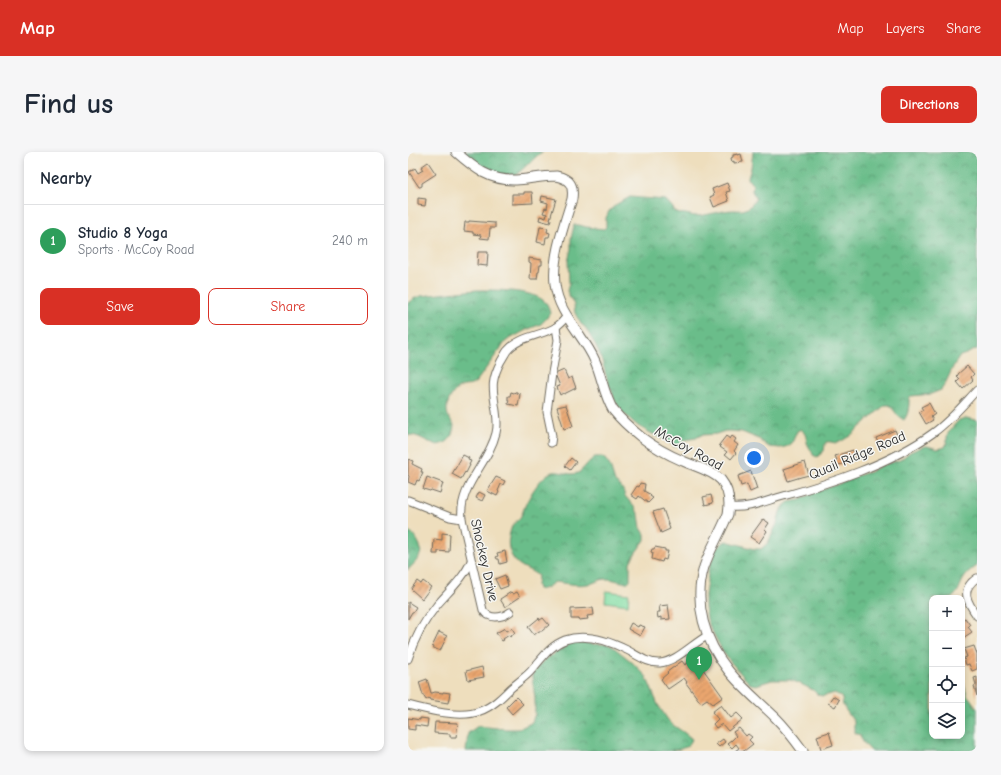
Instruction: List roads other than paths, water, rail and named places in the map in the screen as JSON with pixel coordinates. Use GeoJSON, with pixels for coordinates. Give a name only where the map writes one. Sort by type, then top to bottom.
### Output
{"type":"FeatureCollection","features":[{"type":"Feature","properties":{"kind":"street","name":"McCoy Road"},"geometry":{"type":"LineString","coordinates":[[456,152],[477,169],[492,177],[509,180],[556,176],[562,177],[570,184],[573,193],[557,257],[555,274],[555,286],[559,302],[590,350],[609,402],[622,420],[641,437],[653,445],[682,461],[715,475],[725,486],[729,500],[729,508],[725,521],[708,557],[701,580],[700,604],[704,627],[714,650],[729,671],[777,719],[803,751]]}},
{"type":"Feature","properties":{"kind":"street","name":"Shockey Drive"},"geometry":{"type":"LineString","coordinates":[[510,612],[505,616],[500,617],[489,616],[485,614],[483,610],[462,519],[462,508],[471,482],[488,452],[496,434],[497,423],[493,384],[494,375],[498,367],[507,351],[514,344],[556,326],[567,316]]}},
{"type":"Feature","properties":{"kind":"street"},"geometry":{"type":"LineString","coordinates":[[551,443],[552,436],[547,412],[558,340],[556,326]]}},
{"type":"Feature","properties":{"kind":"street","name":"Quail Ridge Road"},"geometry":{"type":"LineString","coordinates":[[729,508],[741,508],[755,505],[805,490],[855,473],[897,454],[943,426],[977,390]]}},
{"type":"Feature","properties":{"kind":"street"},"geometry":{"type":"LineString","coordinates":[[408,500],[450,517],[462,519]]}},
{"type":"Feature","properties":{"kind":"street"},"geometry":{"type":"LineString","coordinates":[[408,659],[414,642],[425,622],[460,578],[471,561]]}},
{"type":"Feature","properties":{"kind":"street"},"geometry":{"type":"LineString","coordinates":[[977,578],[969,584],[966,596],[977,616]]}},
{"type":"Feature","properties":{"kind":"street"},"geometry":{"type":"LineString","coordinates":[[408,705],[454,714],[470,714],[480,711],[492,704],[526,675],[554,646],[572,638],[590,638],[607,642],[650,662],[657,663],[674,658],[707,636]]}},
{"type":"Feature","properties":{"kind":"place","name":"Studio 8 Yoga"},"geometry":{"type":"Point","coordinates":[699,680]}}]}
